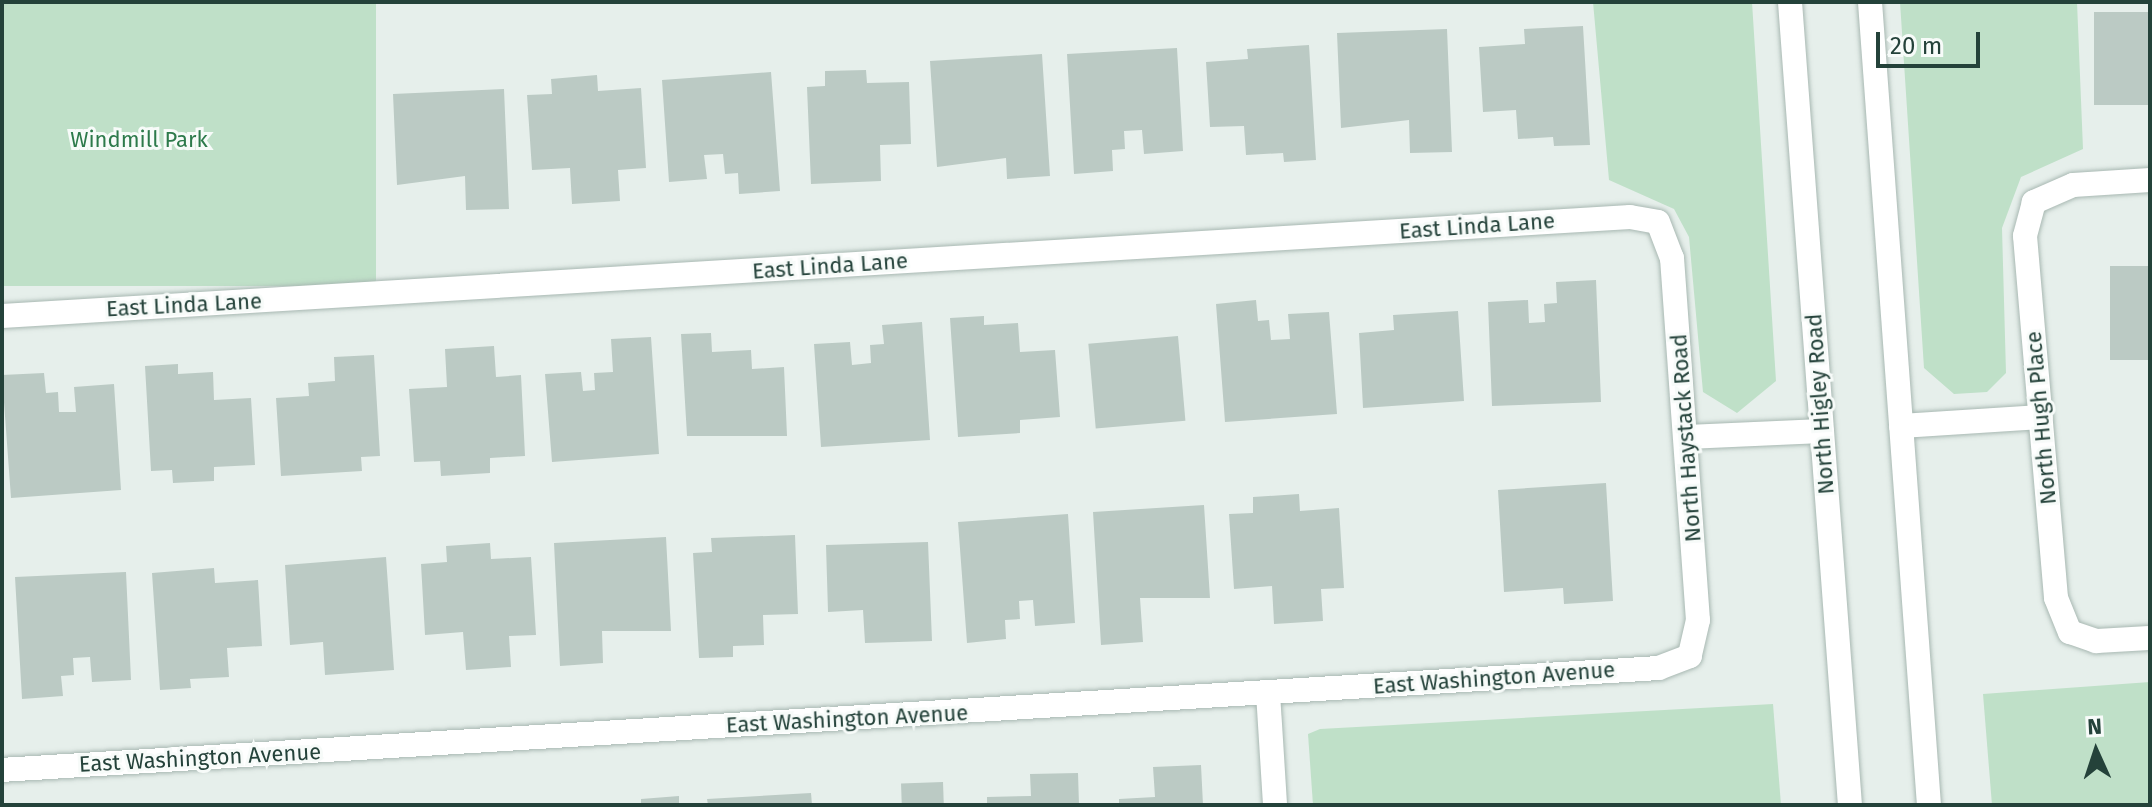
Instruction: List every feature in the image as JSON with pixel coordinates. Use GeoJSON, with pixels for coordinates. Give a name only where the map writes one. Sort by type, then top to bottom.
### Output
{"type":"FeatureCollection","features":[{"type":"Feature","properties":{"kind":"street","name":"North Higley Road"},"geometry":{"type":"LineString","coordinates":[[1790,2],[1850,805]]}},
{"type":"Feature","properties":{"kind":"street"},"geometry":{"type":"LineString","coordinates":[[1870,2],[1929,805]]}},
{"type":"Feature","properties":{"kind":"street","name":"North Hugh Place"},"geometry":{"type":"LineString","coordinates":[[2150,180],[2073,185],[2034,202],[2025,236],[2056,598],[2070,632],[2096,641],[2150,638]]}},
{"type":"Feature","properties":{"kind":"street","name":"East Linda Lane"},"geometry":{"type":"LineString","coordinates":[[2,316],[1630,217],[1658,222]]}},
{"type":"Feature","properties":{"kind":"street","name":"North Haystack Road"},"geometry":{"type":"LineString","coordinates":[[1658,222],[1672,258],[1687,437],[1698,620],[1690,656]]}},
{"type":"Feature","properties":{"kind":"street"},"geometry":{"type":"LineString","coordinates":[[1901,426],[2041,417]]}},
{"type":"Feature","properties":{"kind":"street"},"geometry":{"type":"LineString","coordinates":[[1687,437],[1822,431]]}},
{"type":"Feature","properties":{"kind":"street","name":"East Washington Avenue"},"geometry":{"type":"LineString","coordinates":[[2,770],[1659,668],[1690,656]]}},
{"type":"Feature","properties":{"kind":"street"},"geometry":{"type":"LineString","coordinates":[[1268,693],[1275,805]]}},
{"type":"Feature","properties":{"kind":"green space","name":"Windmill Park"},"geometry":{"type":"Polygon","coordinates":[[[2,2],[376,2],[376,286],[2,286],[2,2]]]}},
{"type":"Feature","properties":{"kind":"green space"},"geometry":{"type":"Polygon","coordinates":[[[1593,2],[1752,2],[1776,381],[1737,413],[1703,392],[1689,237],[1674,209],[1609,180],[1593,2]]]}},
{"type":"Feature","properties":{"kind":"green space"},"geometry":{"type":"Polygon","coordinates":[[[1900,2],[2077,2],[2083,149],[2021,177],[2002,228],[2006,373],[1987,392],[1954,394],[1924,368],[1900,2]]]}},
{"type":"Feature","properties":{"kind":"green space"},"geometry":{"type":"Polygon","coordinates":[[[2150,682],[2150,805],[1992,805],[1983,694],[2150,682]]]}},
{"type":"Feature","properties":{"kind":"green space"},"geometry":{"type":"Polygon","coordinates":[[[1773,704],[1781,805],[1313,805],[1308,734],[1320,729],[1773,704]]]}},
{"type":"Feature","properties":{"kind":"building"},"geometry":{"type":"Polygon","coordinates":[[[2094,12],[2150,12],[2150,105],[2094,105],[2094,12]]]}},
{"type":"Feature","properties":{"kind":"building"},"geometry":{"type":"Polygon","coordinates":[[[1583,26],[1590,145],[1554,146],[1553,137],[1518,139],[1516,110],[1483,112],[1479,47],[1525,44],[1524,29],[1583,26]]]}},
{"type":"Feature","properties":{"kind":"building"},"geometry":{"type":"Polygon","coordinates":[[[1447,29],[1452,152],[1410,153],[1409,120],[1341,128],[1337,33],[1447,29]]]}},
{"type":"Feature","properties":{"kind":"building"},"geometry":{"type":"Polygon","coordinates":[[[1309,45],[1316,160],[1284,162],[1283,153],[1246,155],[1244,126],[1210,127],[1206,62],[1248,59],[1247,49],[1309,45]]]}},
{"type":"Feature","properties":{"kind":"building"},"geometry":{"type":"Polygon","coordinates":[[[1177,48],[1183,151],[1144,154],[1142,130],[1124,131],[1125,149],[1112,150],[1113,171],[1074,174],[1067,54],[1177,48]]]}},
{"type":"Feature","properties":{"kind":"building"},"geometry":{"type":"Polygon","coordinates":[[[1042,54],[1050,176],[1007,179],[1006,158],[937,167],[930,61],[1042,54]]]}},
{"type":"Feature","properties":{"kind":"building"},"geometry":{"type":"Polygon","coordinates":[[[866,70],[867,83],[909,82],[911,144],[880,145],[881,181],[811,184],[807,87],[825,86],[825,71],[866,70]]]}},
{"type":"Feature","properties":{"kind":"building"},"geometry":{"type":"Polygon","coordinates":[[[771,72],[780,191],[739,194],[738,173],[725,174],[723,154],[704,155],[707,179],[669,182],[662,80],[771,72]]]}},
{"type":"Feature","properties":{"kind":"building"},"geometry":{"type":"Polygon","coordinates":[[[597,75],[598,91],[641,88],[646,168],[618,170],[620,201],[572,204],[570,168],[532,170],[527,95],[552,94],[551,79],[597,75]]]}},
{"type":"Feature","properties":{"kind":"building"},"geometry":{"type":"Polygon","coordinates":[[[504,89],[509,209],[466,210],[465,176],[397,185],[393,94],[504,89]]]}},
{"type":"Feature","properties":{"kind":"building"},"geometry":{"type":"Polygon","coordinates":[[[2110,266],[2150,266],[2150,360],[2110,360],[2110,266]]]}},
{"type":"Feature","properties":{"kind":"building"},"geometry":{"type":"Polygon","coordinates":[[[1596,280],[1601,402],[1492,406],[1488,302],[1528,300],[1529,323],[1545,322],[1544,304],[1557,303],[1556,282],[1596,280]]]}},
{"type":"Feature","properties":{"kind":"building"},"geometry":{"type":"Polygon","coordinates":[[[1256,300],[1258,321],[1269,320],[1271,340],[1290,339],[1288,314],[1329,312],[1337,414],[1225,422],[1216,304],[1256,300]]]}},
{"type":"Feature","properties":{"kind":"building"},"geometry":{"type":"Polygon","coordinates":[[[1458,311],[1464,401],[1363,408],[1359,333],[1394,330],[1393,315],[1458,311]]]}},
{"type":"Feature","properties":{"kind":"building"},"geometry":{"type":"Polygon","coordinates":[[[984,316],[984,325],[1018,323],[1020,352],[1055,350],[1060,417],[1020,420],[1020,433],[958,437],[950,318],[984,316]]]}},
{"type":"Feature","properties":{"kind":"building"},"geometry":{"type":"Polygon","coordinates":[[[922,322],[930,440],[821,447],[814,344],[850,342],[852,365],[871,363],[870,345],[884,344],[882,325],[922,322]]]}},
{"type":"Feature","properties":{"kind":"building"},"geometry":{"type":"Polygon","coordinates":[[[711,333],[712,352],[751,350],[752,369],[784,367],[787,436],[687,436],[681,334],[711,333]]]}},
{"type":"Feature","properties":{"kind":"building"},"geometry":{"type":"Polygon","coordinates":[[[1178,336],[1185,421],[1096,429],[1088,344],[1178,336]]]}},
{"type":"Feature","properties":{"kind":"building"},"geometry":{"type":"Polygon","coordinates":[[[651,337],[659,454],[552,462],[545,374],[581,372],[583,391],[595,390],[594,373],[613,372],[611,339],[651,337]]]}},
{"type":"Feature","properties":{"kind":"building"},"geometry":{"type":"Polygon","coordinates":[[[494,346],[496,377],[521,375],[525,456],[490,458],[490,473],[441,476],[440,461],[414,462],[409,389],[447,387],[445,349],[494,346]]]}},
{"type":"Feature","properties":{"kind":"building"},"geometry":{"type":"Polygon","coordinates":[[[374,355],[380,456],[361,457],[362,471],[281,476],[276,398],[309,396],[308,383],[335,381],[334,357],[374,355]]]}},
{"type":"Feature","properties":{"kind":"building"},"geometry":{"type":"Polygon","coordinates":[[[178,364],[178,374],[213,372],[214,400],[251,398],[255,465],[214,467],[214,481],[173,483],[172,470],[151,471],[145,366],[178,364]]]}},
{"type":"Feature","properties":{"kind":"building"},"geometry":{"type":"Polygon","coordinates":[[[44,373],[46,393],[58,392],[59,412],[76,412],[74,387],[114,384],[121,490],[11,498],[2,375],[44,373]]]}},
{"type":"Feature","properties":{"kind":"building"},"geometry":{"type":"Polygon","coordinates":[[[1606,483],[1613,601],[1564,604],[1563,588],[1504,592],[1498,490],[1606,483]]]}},
{"type":"Feature","properties":{"kind":"building"},"geometry":{"type":"Polygon","coordinates":[[[1299,494],[1300,511],[1339,508],[1344,588],[1321,589],[1323,621],[1274,624],[1272,586],[1234,589],[1229,514],[1253,513],[1253,497],[1299,494]]]}},
{"type":"Feature","properties":{"kind":"building"},"geometry":{"type":"Polygon","coordinates":[[[1204,505],[1210,598],[1140,598],[1143,642],[1101,645],[1093,512],[1204,505]]]}},
{"type":"Feature","properties":{"kind":"building"},"geometry":{"type":"Polygon","coordinates":[[[1068,514],[1075,623],[1035,626],[1033,600],[1019,601],[1020,619],[1005,620],[1006,639],[967,643],[958,522],[1068,514]]]}},
{"type":"Feature","properties":{"kind":"building"},"geometry":{"type":"Polygon","coordinates":[[[795,535],[798,614],[763,615],[764,645],[733,646],[733,657],[699,658],[693,553],[712,552],[711,538],[795,535]]]}},
{"type":"Feature","properties":{"kind":"building"},"geometry":{"type":"Polygon","coordinates":[[[666,537],[671,631],[602,631],[603,663],[560,666],[554,543],[666,537]]]}},
{"type":"Feature","properties":{"kind":"building"},"geometry":{"type":"Polygon","coordinates":[[[928,542],[932,641],[865,643],[863,610],[828,612],[826,545],[928,542]]]}},
{"type":"Feature","properties":{"kind":"building"},"geometry":{"type":"Polygon","coordinates":[[[490,543],[491,559],[531,557],[536,635],[509,636],[511,667],[466,670],[463,632],[425,635],[421,564],[447,562],[446,546],[490,543]]]}},
{"type":"Feature","properties":{"kind":"building"},"geometry":{"type":"Polygon","coordinates":[[[386,557],[394,670],[325,675],[323,642],[290,645],[285,565],[386,557]]]}},
{"type":"Feature","properties":{"kind":"building"},"geometry":{"type":"Polygon","coordinates":[[[214,568],[215,583],[258,580],[262,646],[227,648],[229,677],[190,679],[191,688],[160,690],[152,573],[214,568]]]}},
{"type":"Feature","properties":{"kind":"building"},"geometry":{"type":"Polygon","coordinates":[[[126,572],[131,680],[92,682],[90,657],[73,658],[74,675],[61,676],[63,696],[22,699],[15,577],[126,572]]]}},
{"type":"Feature","properties":{"kind":"building"},"geometry":{"type":"Polygon","coordinates":[[[1201,765],[1203,805],[1119,805],[1119,799],[1155,797],[1153,767],[1201,765]]]}},
{"type":"Feature","properties":{"kind":"building"},"geometry":{"type":"Polygon","coordinates":[[[1078,773],[1079,805],[987,805],[987,797],[1031,796],[1030,774],[1078,773]]]}},
{"type":"Feature","properties":{"kind":"building"},"geometry":{"type":"Polygon","coordinates":[[[943,782],[944,805],[902,805],[901,783],[943,782]]]}},
{"type":"Feature","properties":{"kind":"building"},"geometry":{"type":"Polygon","coordinates":[[[811,793],[812,805],[708,805],[707,799],[811,793]]]}},
{"type":"Feature","properties":{"kind":"building"},"geometry":{"type":"Polygon","coordinates":[[[679,796],[679,805],[641,805],[641,799],[679,796]]]}}]}
